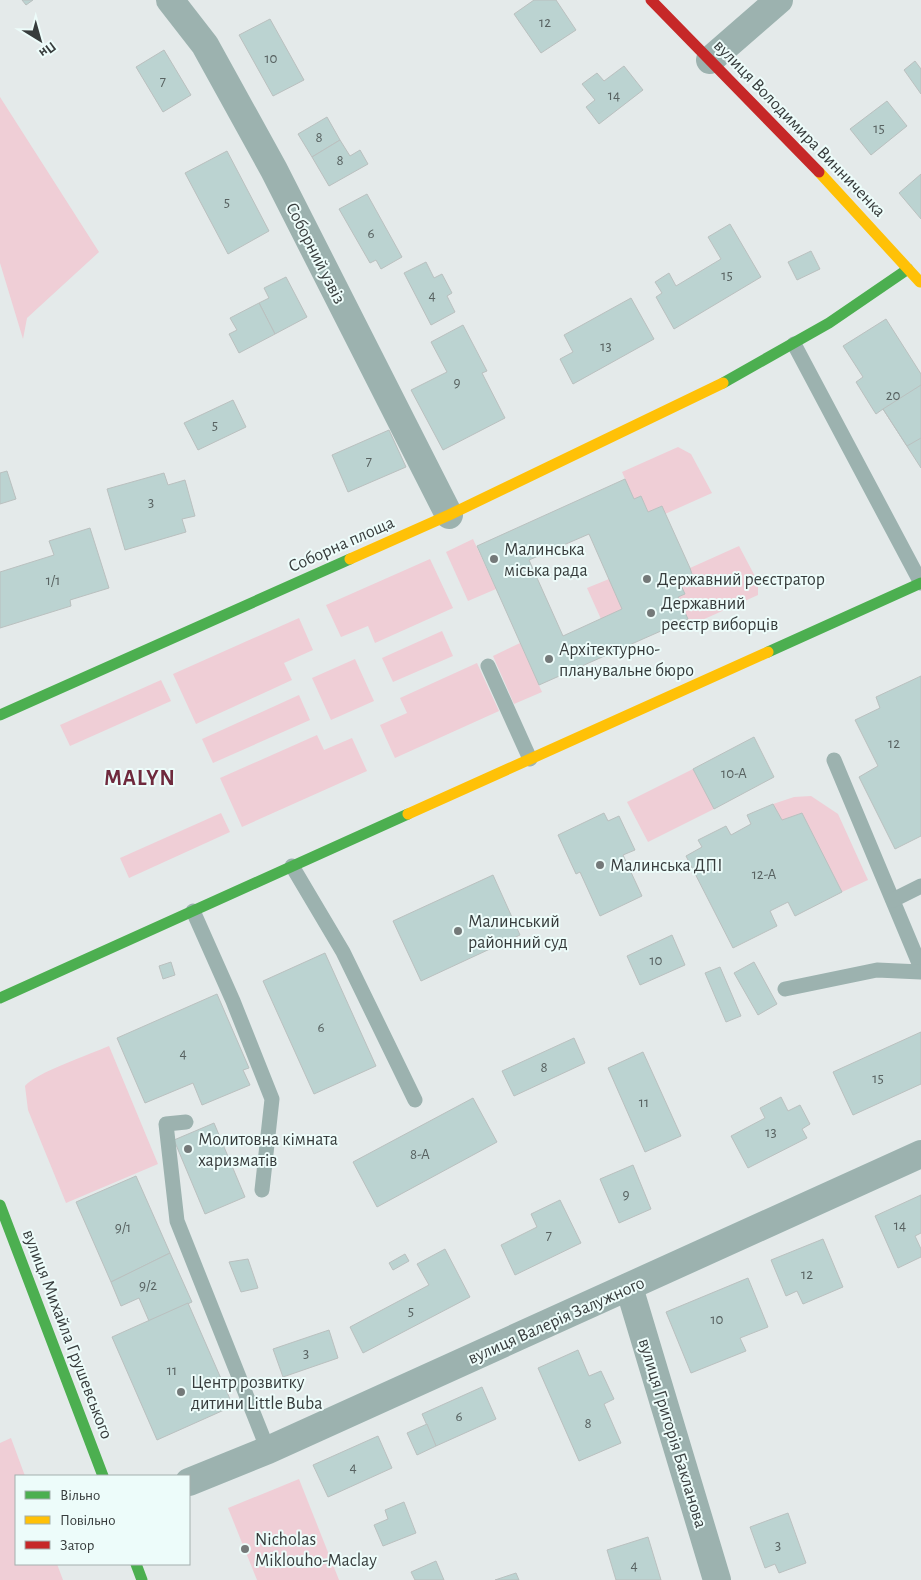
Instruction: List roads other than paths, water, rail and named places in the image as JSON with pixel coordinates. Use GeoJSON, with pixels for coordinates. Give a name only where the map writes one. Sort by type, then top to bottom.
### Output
{"type":"FeatureCollection","features":[{"type":"Feature","properties":{"kind":"street","name":"Соборний узвіз"},"geometry":{"type":"LineString","coordinates":[[170,0],[205,45],[270,162],[449,515]]}},
{"type":"Feature","properties":{"kind":"street","name":"вулиця Володимира Винниченка"},"geometry":{"type":"LineString","coordinates":[[651,0],[820,173],[921,283]]}},
{"type":"Feature","properties":{"kind":"street"},"geometry":{"type":"LineString","coordinates":[[710,60],[779,0]]}},
{"type":"Feature","properties":{"kind":"street","name":"Соборна площа"},"geometry":{"type":"LineString","coordinates":[[0,715],[449,515],[693,398],[794,344],[863,302],[908,269]]}},
{"type":"Feature","properties":{"kind":"street"},"geometry":{"type":"LineString","coordinates":[[0,998],[921,583]]}},
{"type":"Feature","properties":{"kind":"street","name":"вулиця Валерія Залужного"},"geometry":{"type":"LineString","coordinates":[[190,1482],[268,1450],[921,1154]]}},
{"type":"Feature","properties":{"kind":"street","name":"вулиця Михайла Грушевського"},"geometry":{"type":"LineString","coordinates":[[0,1204],[103,1475]]}},
{"type":"Feature","properties":{"kind":"street","name":"вулиця Григорія Бакланова"},"geometry":{"type":"LineString","coordinates":[[629,1287],[717,1580]]}},
{"type":"Feature","properties":{"kind":"street"},"geometry":{"type":"LineString","coordinates":[[136,1565],[142,1580]]}},
{"type":"Feature","properties":{"kind":"lane"},"geometry":{"type":"LineString","coordinates":[[794,344],[921,583]]}},
{"type":"Feature","properties":{"kind":"lane"},"geometry":{"type":"LineString","coordinates":[[488,666],[530,759]]}},
{"type":"Feature","properties":{"kind":"lane"},"geometry":{"type":"LineString","coordinates":[[785,989],[877,970],[921,970],[834,760]]}},
{"type":"Feature","properties":{"kind":"lane"},"geometry":{"type":"LineString","coordinates":[[292,866],[343,952],[415,1100]]}},
{"type":"Feature","properties":{"kind":"lane"},"geometry":{"type":"LineString","coordinates":[[893,900],[921,886]]}},
{"type":"Feature","properties":{"kind":"lane"},"geometry":{"type":"LineString","coordinates":[[193,910],[233,1001],[272,1098],[262,1190]]}},
{"type":"Feature","properties":{"kind":"lane"},"geometry":{"type":"LineString","coordinates":[[186,1122],[166,1124],[177,1221],[268,1450]]}},
{"type":"Feature","properties":{"kind":"place","name":"Малинська міська рада"},"geometry":{"type":"Point","coordinates":[494,559]}},
{"type":"Feature","properties":{"kind":"place","name":"Державний реєстратор"},"geometry":{"type":"Point","coordinates":[647,579]}},
{"type":"Feature","properties":{"kind":"place","name":"Державний реєстр виборців"},"geometry":{"type":"Point","coordinates":[651,613]}},
{"type":"Feature","properties":{"kind":"place","name":"Архітектурно- планувальне бюро"},"geometry":{"type":"Point","coordinates":[549,659]}},
{"type":"Feature","properties":{"kind":"place","name":"Малинська ДПІ"},"geometry":{"type":"Point","coordinates":[600,865]}},
{"type":"Feature","properties":{"kind":"place","name":"Малинський районний суд"},"geometry":{"type":"Point","coordinates":[458,931]}},
{"type":"Feature","properties":{"kind":"place","name":"Молитовна кімната харизматів"},"geometry":{"type":"Point","coordinates":[188,1149]}},
{"type":"Feature","properties":{"kind":"place","name":"Центр розвитку дитини Little Buba"},"geometry":{"type":"Point","coordinates":[181,1392]}},
{"type":"Feature","properties":{"kind":"place","name":"Nicholas Miklouho-Maclay"},"geometry":{"type":"Point","coordinates":[245,1549]}},
{"type":"Feature","properties":{"kind":"district","name":"MALYN"},"geometry":{"type":"Point","coordinates":[140,777]}}]}
